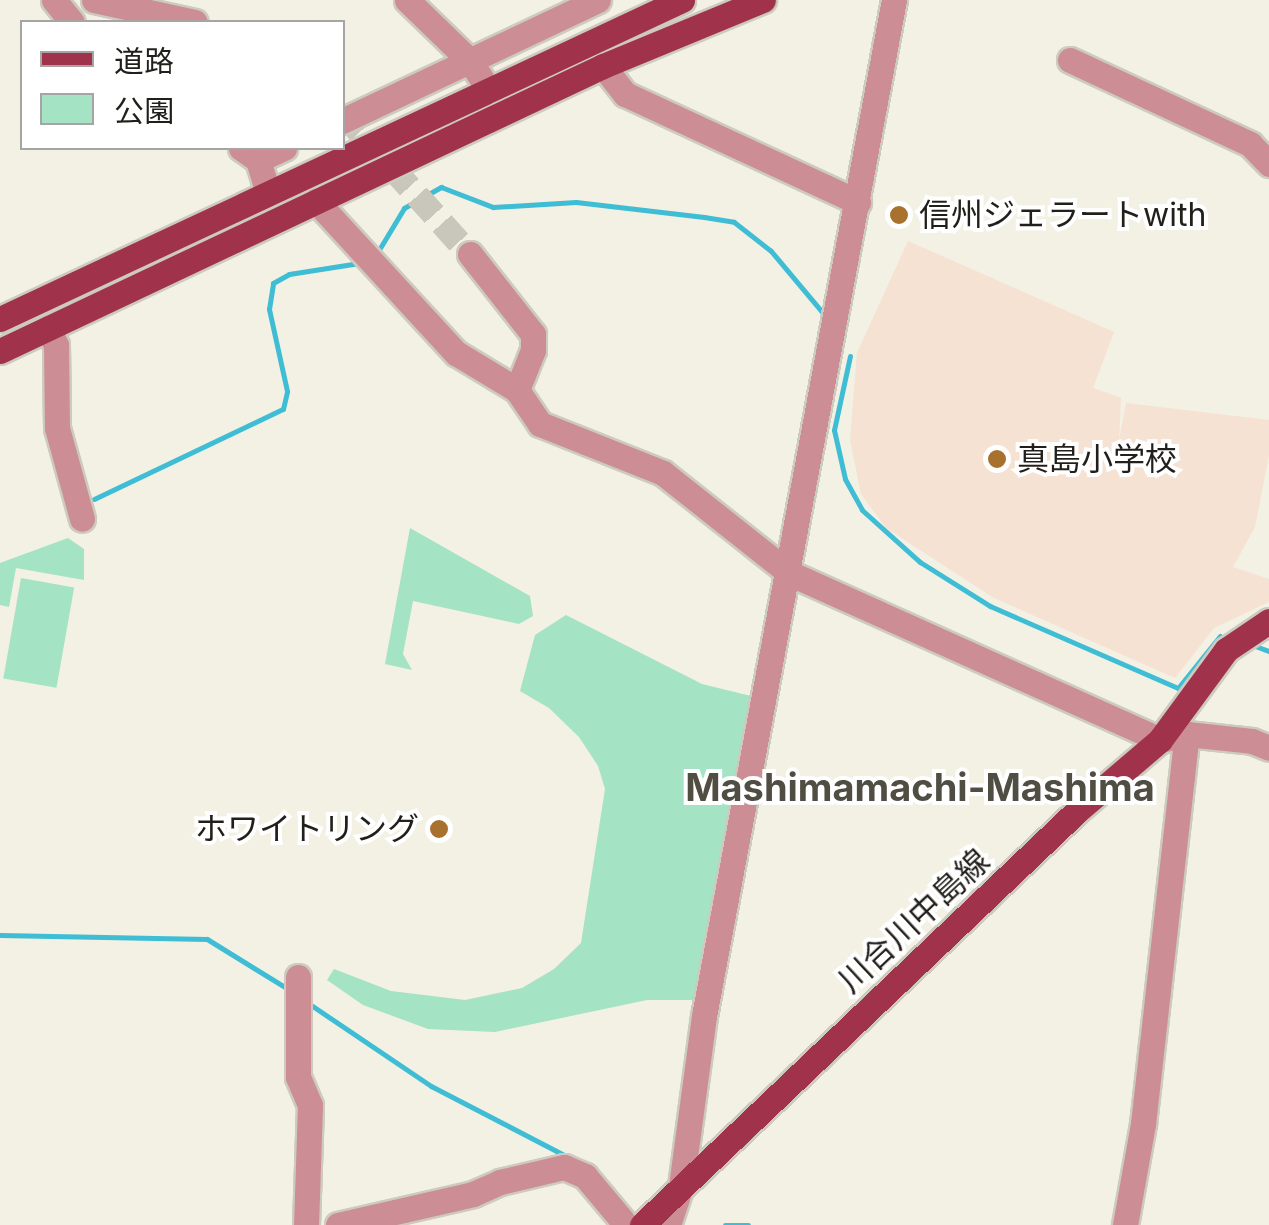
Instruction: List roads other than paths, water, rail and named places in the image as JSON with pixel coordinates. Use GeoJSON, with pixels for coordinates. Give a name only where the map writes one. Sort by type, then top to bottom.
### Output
{"type":"FeatureCollection","features":[{"type":"Feature","properties":{"kind":"main road"},"geometry":{"type":"LineString","coordinates":[[0,318],[682,0]]}},
{"type":"Feature","properties":{"kind":"main road"},"geometry":{"type":"LineString","coordinates":[[0,350],[603,66],[763,0]]}},
{"type":"Feature","properties":{"kind":"main road","name":"川合川中島線"},"geometry":{"type":"LineString","coordinates":[[642,1225],[1077,811],[1160,740],[1226,650],[1269,620]]}},
{"type":"Feature","properties":{"kind":"street"},"geometry":{"type":"LineString","coordinates":[[54,0],[70,20]]}},
{"type":"Feature","properties":{"kind":"street"},"geometry":{"type":"LineString","coordinates":[[94,0],[186,20]]}},
{"type":"Feature","properties":{"kind":"street"},"geometry":{"type":"LineString","coordinates":[[407,0],[471,62],[487,88]]}},
{"type":"Feature","properties":{"kind":"street"},"geometry":{"type":"LineString","coordinates":[[345,120],[598,0]]}},
{"type":"Feature","properties":{"kind":"street"},"geometry":{"type":"LineString","coordinates":[[668,1225],[682,1186],[704,1016],[894,0]]}},
{"type":"Feature","properties":{"kind":"street"},"geometry":{"type":"LineString","coordinates":[[1070,60],[1250,144],[1269,164]]}},
{"type":"Feature","properties":{"kind":"street"},"geometry":{"type":"LineString","coordinates":[[603,66],[625,94],[858,202]]}},
{"type":"Feature","properties":{"kind":"street"},"geometry":{"type":"LineString","coordinates":[[249,154],[268,192]]}},
{"type":"Feature","properties":{"kind":"street"},"geometry":{"type":"LineString","coordinates":[[316,201],[456,353],[517,390],[540,424],[663,473],[789,573],[1160,740],[1187,734],[1252,742],[1269,748]]}},
{"type":"Feature","properties":{"kind":"street"},"geometry":{"type":"LineString","coordinates":[[470,254],[533,334],[533,350],[517,390]]}},
{"type":"Feature","properties":{"kind":"street"},"geometry":{"type":"LineString","coordinates":[[48,328],[56,345],[57,428],[82,519]]}},
{"type":"Feature","properties":{"kind":"street"},"geometry":{"type":"LineString","coordinates":[[1124,1225],[1143,1124],[1187,734]]}},
{"type":"Feature","properties":{"kind":"street"},"geometry":{"type":"LineString","coordinates":[[298,987],[298,1077],[310,1105],[306,1225]]}},
{"type":"Feature","properties":{"kind":"street"},"geometry":{"type":"LineString","coordinates":[[338,1225],[473,1194],[500,1182],[564,1167],[585,1176],[626,1225]]}},
{"type":"Feature","properties":{"kind":"waterway"},"geometry":{"type":"LineString","coordinates":[[377,253],[404,208],[441,187],[493,207],[576,202],[704,217],[734,222],[771,251],[823,313]]}},
{"type":"Feature","properties":{"kind":"waterway"},"geometry":{"type":"LineString","coordinates":[[94,499],[283,409],[287,391],[269,309],[273,283],[289,274],[359,263]]}},
{"type":"Feature","properties":{"kind":"waterway"},"geometry":{"type":"LineString","coordinates":[[850,356],[834,430],[845,479],[862,510],[920,562],[990,606],[1178,688],[1220,636]]}},
{"type":"Feature","properties":{"kind":"waterway"},"geometry":{"type":"LineString","coordinates":[[1255,646],[1269,651]]}},
{"type":"Feature","properties":{"kind":"waterway"},"geometry":{"type":"LineString","coordinates":[[0,935],[207,939],[288,989]]}},
{"type":"Feature","properties":{"kind":"waterway"},"geometry":{"type":"LineString","coordinates":[[305,1001],[431,1086],[566,1156]]}},
{"type":"Feature","properties":{"kind":"waterway"},"geometry":{"type":"LineString","coordinates":[[725,1225],[748,1225]]}},
{"type":"Feature","properties":{"kind":"tunnel"},"geometry":{"type":"LineString","coordinates":[[345,115],[470,254]]}},
{"type":"Feature","properties":{"kind":"place","name":"信州ジェラートwith"},"geometry":{"type":"Point","coordinates":[899,215]}},
{"type":"Feature","properties":{"kind":"place","name":"真島小学校"},"geometry":{"type":"Point","coordinates":[997,459]}},
{"type":"Feature","properties":{"kind":"place","name":"ホワイトリング"},"geometry":{"type":"Point","coordinates":[439,829]}},
{"type":"Feature","properties":{"kind":"district","name":"Mashimamachi-Mashima"},"geometry":{"type":"Point","coordinates":[920,788]}}]}
